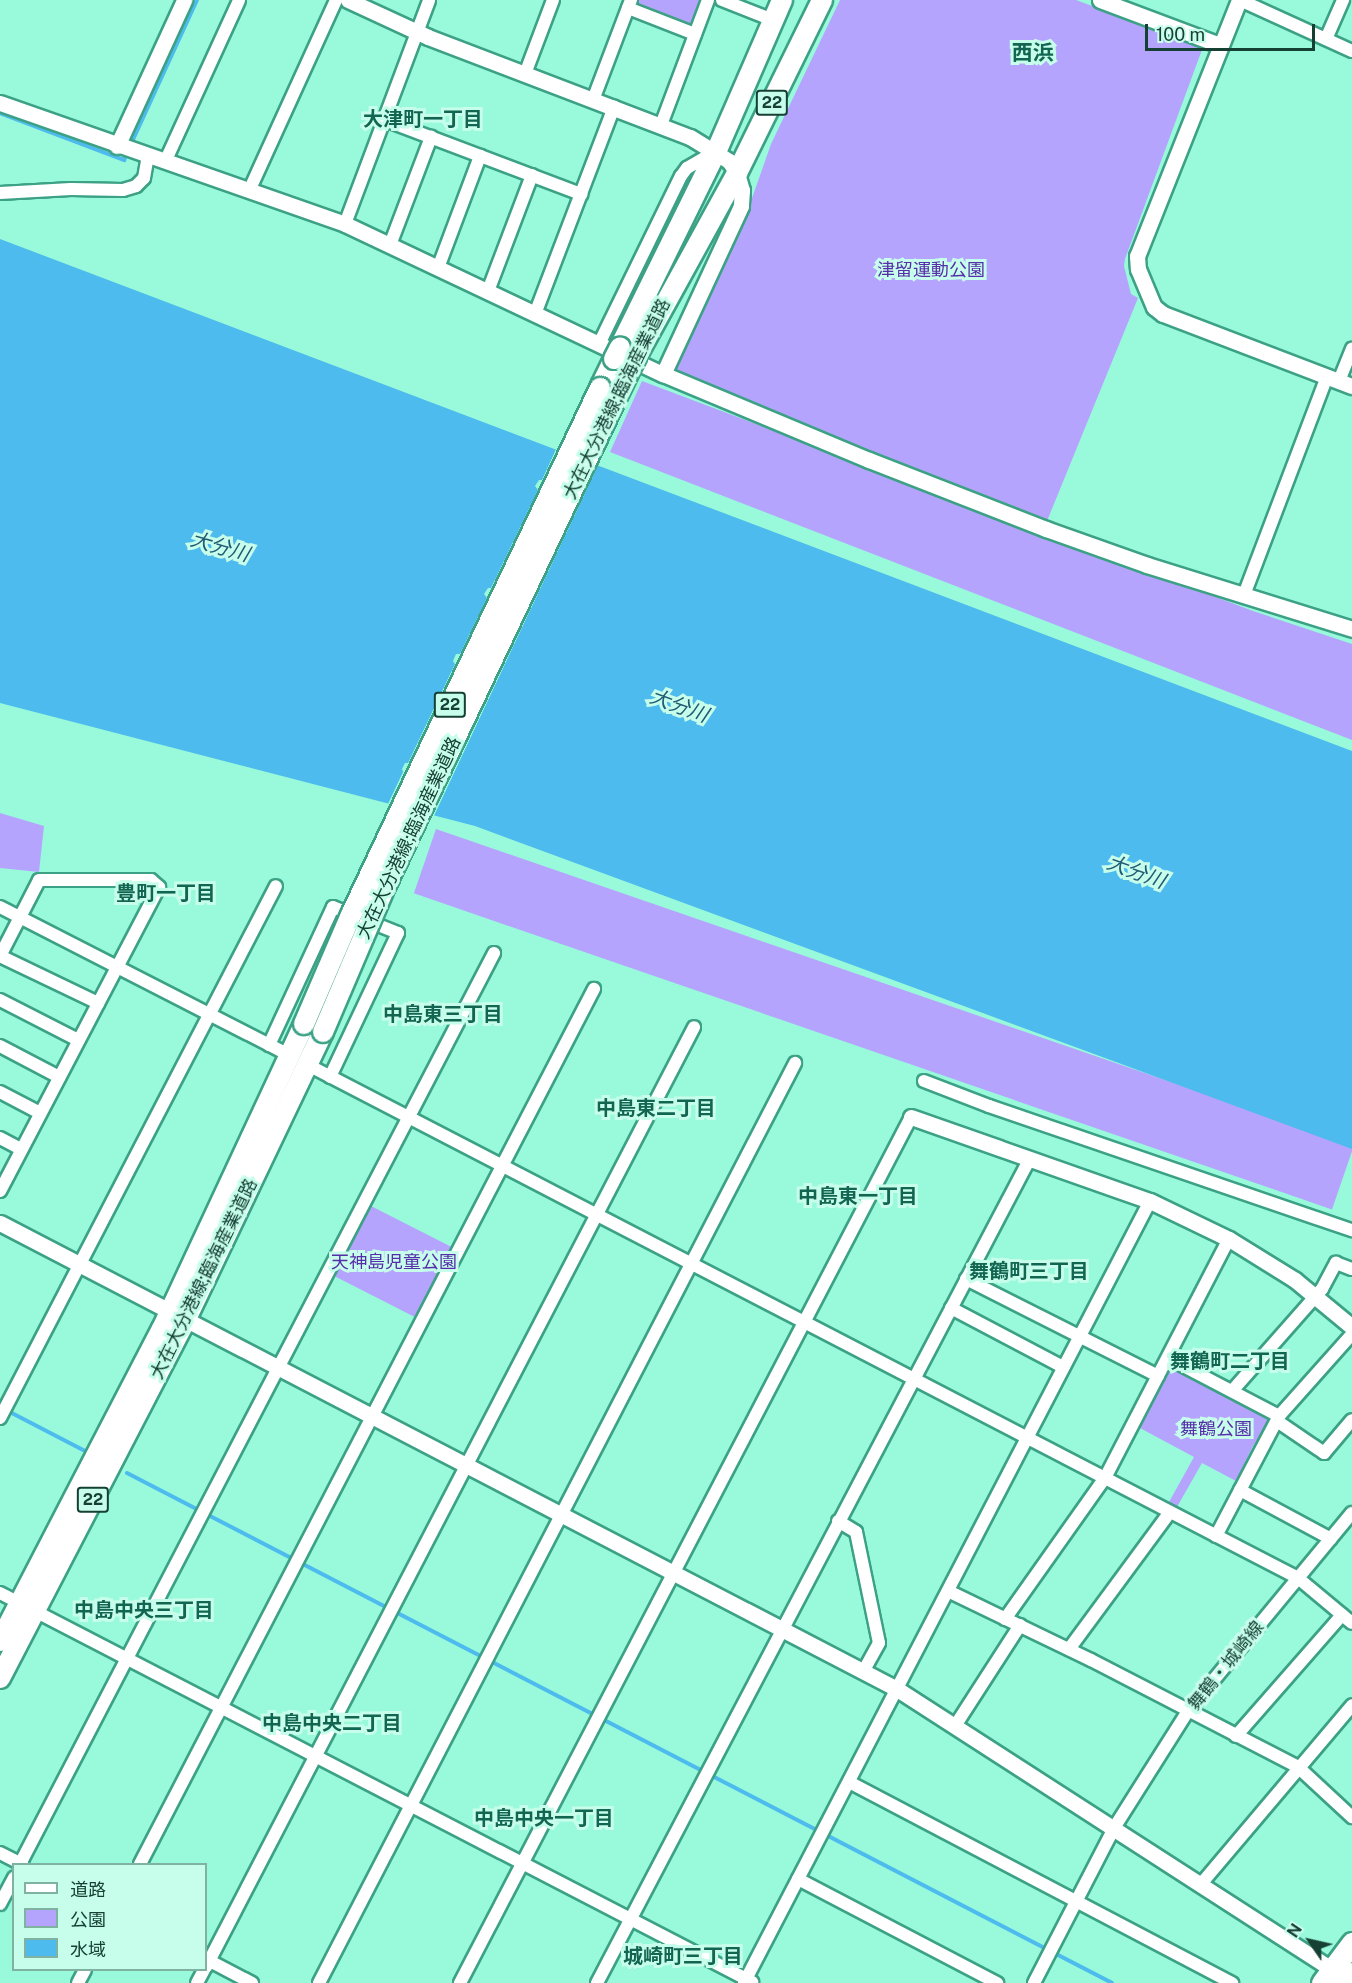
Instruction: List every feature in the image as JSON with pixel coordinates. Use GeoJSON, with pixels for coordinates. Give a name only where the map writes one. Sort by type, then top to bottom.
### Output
{"type":"FeatureCollection","features":[{"type":"Feature","properties":{"kind":"highway"},"geometry":{"type":"LineString","coordinates":[[1341,1978],[1352,1943]]}},
{"type":"Feature","properties":{"kind":"main road","name":"大在大分港線;臨海産業道路"},"geometry":{"type":"LineString","coordinates":[[178,1316],[351,915],[626,357],[782,0]]}},
{"type":"Feature","properties":{"kind":"main road","name":"大在大分港線;臨海産業道路"},"geometry":{"type":"LineString","coordinates":[[626,357],[737,173],[822,0]]}},
{"type":"Feature","properties":{"kind":"main road","name":"大在大分港線;臨海産業道路"},"geometry":{"type":"LineString","coordinates":[[0,1678],[27,1607],[308,1065],[383,891],[608,392]]}},
{"type":"Feature","properties":{"kind":"main road","name":"大在大分港線;臨海産業道路"},"geometry":{"type":"LineString","coordinates":[[0,1641],[27,1607]]}},
{"type":"Feature","properties":{"kind":"street"},"geometry":{"type":"LineString","coordinates":[[0,193],[71,189],[123,190],[136,186],[144,178],[130,150],[184,0]]}},
{"type":"Feature","properties":{"kind":"street"},"geometry":{"type":"LineString","coordinates":[[165,162],[239,0]]}},
{"type":"Feature","properties":{"kind":"street"},"geometry":{"type":"LineString","coordinates":[[249,191],[336,0]]}},
{"type":"Feature","properties":{"kind":"street"},"geometry":{"type":"LineString","coordinates":[[348,0],[418,33],[690,137],[729,161],[737,173],[742,190],[741,206],[663,374]]}},
{"type":"Feature","properties":{"kind":"street"},"geometry":{"type":"LineString","coordinates":[[345,224],[429,0]]}},
{"type":"Feature","properties":{"kind":"street"},"geometry":{"type":"LineString","coordinates":[[525,74],[553,0]]}},
{"type":"Feature","properties":{"kind":"street"},"geometry":{"type":"LineString","coordinates":[[661,126],[708,0]]}},
{"type":"Feature","properties":{"kind":"street"},"geometry":{"type":"LineString","coordinates":[[722,0],[773,20]]}},
{"type":"Feature","properties":{"kind":"street"},"geometry":{"type":"LineString","coordinates":[[1100,0],[1220,45]]}},
{"type":"Feature","properties":{"kind":"street"},"geometry":{"type":"LineString","coordinates":[[1339,381],[1163,314],[1154,307],[1138,269],[1137,256],[1239,0],[1352,51]]}},
{"type":"Feature","properties":{"kind":"street"},"geometry":{"type":"LineString","coordinates":[[1326,39],[1343,0]]}},
{"type":"Feature","properties":{"kind":"street"},"geometry":{"type":"LineString","coordinates":[[593,100],[630,4],[695,34]]}},
{"type":"Feature","properties":{"kind":"street"},"geometry":{"type":"LineString","coordinates":[[0,103],[345,224],[663,374],[869,460],[1046,529],[1352,629]]}},
{"type":"Feature","properties":{"kind":"street"},"geometry":{"type":"LineString","coordinates":[[535,314],[614,107]]}},
{"type":"Feature","properties":{"kind":"street"},"geometry":{"type":"LineString","coordinates":[[385,120],[581,194]]}},
{"type":"Feature","properties":{"kind":"street"},"geometry":{"type":"LineString","coordinates":[[390,245],[430,137]]}},
{"type":"Feature","properties":{"kind":"street"},"geometry":{"type":"LineString","coordinates":[[599,344],[681,176],[687,168],[716,152]]}},
{"type":"Feature","properties":{"kind":"street"},"geometry":{"type":"LineString","coordinates":[[438,268],[480,156]]}},
{"type":"Feature","properties":{"kind":"street"},"geometry":{"type":"LineString","coordinates":[[488,291],[532,175]]}},
{"type":"Feature","properties":{"kind":"street"},"geometry":{"type":"LineString","coordinates":[[1244,595],[1352,348]]}},
{"type":"Feature","properties":{"kind":"street"},"geometry":{"type":"LineString","coordinates":[[1,1186],[78,1041],[98,1003],[117,966],[159,886],[151,880],[39,880],[0,956],[98,1003]]}},
{"type":"Feature","properties":{"kind":"street"},"geometry":{"type":"LineString","coordinates":[[3,1412],[276,886]]}},
{"type":"Feature","properties":{"kind":"street"},"geometry":{"type":"LineString","coordinates":[[0,907],[290,1055]]}},
{"type":"Feature","properties":{"kind":"street"},"geometry":{"type":"LineString","coordinates":[[270,1045],[333,907],[398,933],[330,1077]]}},
{"type":"Feature","properties":{"kind":"street"},"geometry":{"type":"LineString","coordinates":[[22,1863],[494,953]]}},
{"type":"Feature","properties":{"kind":"street"},"geometry":{"type":"LineString","coordinates":[[141,1863],[594,989]]}},
{"type":"Feature","properties":{"kind":"street"},"geometry":{"type":"LineString","coordinates":[[0,1000],[78,1041]]}},
{"type":"Feature","properties":{"kind":"street"},"geometry":{"type":"LineString","coordinates":[[207,1962],[694,1027]]}},
{"type":"Feature","properties":{"kind":"street"},"geometry":{"type":"LineString","coordinates":[[0,1046],[59,1077]]}},
{"type":"Feature","properties":{"kind":"street"},"geometry":{"type":"LineString","coordinates":[[319,1983],[795,1063]]}},
{"type":"Feature","properties":{"kind":"street"},"geometry":{"type":"LineString","coordinates":[[308,1065],[1298,1578],[1348,1618],[1236,1736]]}},
{"type":"Feature","properties":{"kind":"street"},"geometry":{"type":"LineString","coordinates":[[924,1081],[988,1106],[1352,1230]]}},
{"type":"Feature","properties":{"kind":"street"},"geometry":{"type":"LineString","coordinates":[[0,1092],[40,1113]]}},
{"type":"Feature","properties":{"kind":"street"},"geometry":{"type":"LineString","coordinates":[[460,1983],[911,1117],[1150,1201],[1229,1239],[1316,1296],[1352,1327]]}},
{"type":"Feature","properties":{"kind":"street"},"geometry":{"type":"LineString","coordinates":[[0,1138],[21,1149]]}},
{"type":"Feature","properties":{"kind":"street"},"geometry":{"type":"LineString","coordinates":[[597,1983],[1029,1160]]}},
{"type":"Feature","properties":{"kind":"street"},"geometry":{"type":"LineString","coordinates":[[0,1593],[748,1982],[798,1879],[1150,1201]]}},
{"type":"Feature","properties":{"kind":"street"},"geometry":{"type":"LineString","coordinates":[[0,1223],[897,1689],[1201,1884],[1341,1978]]}},
{"type":"Feature","properties":{"kind":"street"},"geometry":{"type":"LineString","coordinates":[[1005,1619],[1105,1478],[1229,1239]]}},
{"type":"Feature","properties":{"kind":"street"},"geometry":{"type":"LineString","coordinates":[[1232,1391],[1316,1296],[1336,1263],[1352,1269]]}},
{"type":"Feature","properties":{"kind":"street"},"geometry":{"type":"LineString","coordinates":[[966,1279],[1158,1376]]}},
{"type":"Feature","properties":{"kind":"street"},"geometry":{"type":"LineString","coordinates":[[951,1308],[1064,1367]]}},
{"type":"Feature","properties":{"kind":"street"},"geometry":{"type":"LineString","coordinates":[[1216,1536],[1278,1418],[1352,1334]]}},
{"type":"Feature","properties":{"kind":"street"},"geometry":{"type":"LineString","coordinates":[[1168,1358],[1278,1418],[1324,1453],[1352,1420]]}},
{"type":"Feature","properties":{"kind":"street"},"geometry":{"type":"LineString","coordinates":[[1240,1490],[1331,1539]]}},
{"type":"Feature","properties":{"kind":"street"},"geometry":{"type":"LineString","coordinates":[[1069,1649],[1170,1512]]}},
{"type":"Feature","properties":{"kind":"street","name":"舞鶴・城崎線"},"geometry":{"type":"LineString","coordinates":[[1034,1983],[1114,1828],[1188,1711],[1352,1513]]}},
{"type":"Feature","properties":{"kind":"street"},"geometry":{"type":"LineString","coordinates":[[838,1521],[856,1532],[879,1643],[863,1672]]}},
{"type":"Feature","properties":{"kind":"street"},"geometry":{"type":"LineString","coordinates":[[948,1591],[1069,1649],[1298,1767],[1351,1814]]}},
{"type":"Feature","properties":{"kind":"street"},"geometry":{"type":"LineString","coordinates":[[955,1726],[1020,1626]]}},
{"type":"Feature","properties":{"kind":"street"},"geometry":{"type":"LineString","coordinates":[[1201,1884],[1352,1705]]}},
{"type":"Feature","properties":{"kind":"street"},"geometry":{"type":"LineString","coordinates":[[849,1782],[1232,1983]]}},
{"type":"Feature","properties":{"kind":"street"},"geometry":{"type":"LineString","coordinates":[[0,1853],[19,1863]]}},
{"type":"Feature","properties":{"kind":"street"},"geometry":{"type":"LineString","coordinates":[[798,1879],[997,1983]]}},
{"type":"Feature","properties":{"kind":"street"},"geometry":{"type":"LineString","coordinates":[[0,1904],[12,1882]]}},
{"type":"Feature","properties":{"kind":"street"},"geometry":{"type":"LineString","coordinates":[[207,1964],[252,1983]]}},
{"type":"Feature","properties":{"kind":"green space"},"geometry":{"type":"Polygon","coordinates":[[[636,0],[705,0],[696,24],[691,26],[637,6],[636,0]]]}},
{"type":"Feature","properties":{"kind":"green space","name":"津留運動公園"},"geometry":{"type":"Polygon","coordinates":[[[840,0],[1076,0],[1203,47],[1125,259],[1124,266],[1131,294],[1138,298],[1047,521],[846,444],[674,369],[751,201],[771,144],[840,0]]]}},
{"type":"Feature","properties":{"kind":"green space"},"geometry":{"type":"Polygon","coordinates":[[[642,381],[1253,611],[1352,644],[1352,740],[610,452],[642,381]]]}},
{"type":"Feature","properties":{"kind":"green space"},"geometry":{"type":"Polygon","coordinates":[[[0,813],[44,826],[39,872],[0,868],[0,813]]]}},
{"type":"Feature","properties":{"kind":"green space"},"geometry":{"type":"Polygon","coordinates":[[[436,829],[1352,1144],[1352,1151],[1332,1209],[414,893],[436,829]]]}},
{"type":"Feature","properties":{"kind":"green space","name":"天神島児童公園"},"geometry":{"type":"Polygon","coordinates":[[[371,1206],[452,1247],[416,1318],[335,1276],[371,1206]]]}},
{"type":"Feature","properties":{"kind":"green space","name":"舞鶴公園"},"geometry":{"type":"Polygon","coordinates":[[[1175,1367],[1267,1415],[1270,1420],[1253,1446],[1236,1481],[1202,1463],[1177,1507],[1169,1502],[1194,1457],[1138,1427],[1169,1368],[1175,1367]]]}},
{"type":"Feature","properties":{"kind":"water","name":"大分川"},"geometry":{"type":"Polygon","coordinates":[[[0,239],[1352,751],[1352,1149],[475,826],[0,703],[0,239]]]}},
{"type":"Feature","properties":{"kind":"pier"},"geometry":{"type":"Polygon","coordinates":[[[557,447],[599,463],[433,818],[387,806],[403,772],[402,769],[405,763],[408,763],[455,664],[453,661],[456,654],[460,654],[487,598],[484,594],[488,588],[491,588],[538,490],[535,486],[539,480],[542,480],[557,447]]]}},
{"type":"Feature","properties":{"kind":"waterway"},"geometry":{"type":"LineString","coordinates":[[131,144],[197,0]]}},
{"type":"Feature","properties":{"kind":"waterway"},"geometry":{"type":"LineString","coordinates":[[0,113],[124,160],[128,151]]}},
{"type":"Feature","properties":{"kind":"waterway"},"geometry":{"type":"LineString","coordinates":[[6,1410],[85,1451]]}},
{"type":"Feature","properties":{"kind":"waterway"},"geometry":{"type":"LineString","coordinates":[[127,1473],[1112,1983]]}},
{"type":"Feature","properties":{"kind":"district","name":"西浜"},"geometry":{"type":"Point","coordinates":[1033,53]}},
{"type":"Feature","properties":{"kind":"district","name":"大津町一丁目"},"geometry":{"type":"Point","coordinates":[423,119]}},
{"type":"Feature","properties":{"kind":"district","name":"豊町一丁目"},"geometry":{"type":"Point","coordinates":[166,893]}},
{"type":"Feature","properties":{"kind":"district","name":"中島東三丁目"},"geometry":{"type":"Point","coordinates":[443,1014]}},
{"type":"Feature","properties":{"kind":"district","name":"中島東二丁目"},"geometry":{"type":"Point","coordinates":[656,1108]}},
{"type":"Feature","properties":{"kind":"district","name":"中島東一丁目"},"geometry":{"type":"Point","coordinates":[858,1196]}},
{"type":"Feature","properties":{"kind":"district","name":"舞鶴町三丁目"},"geometry":{"type":"Point","coordinates":[1029,1271]}},
{"type":"Feature","properties":{"kind":"district","name":"舞鶴町二丁目"},"geometry":{"type":"Point","coordinates":[1230,1361]}},
{"type":"Feature","properties":{"kind":"district","name":"中島中央三丁目"},"geometry":{"type":"Point","coordinates":[144,1610]}},
{"type":"Feature","properties":{"kind":"district","name":"中島中央二丁目"},"geometry":{"type":"Point","coordinates":[332,1723]}},
{"type":"Feature","properties":{"kind":"district","name":"中島中央一丁目"},"geometry":{"type":"Point","coordinates":[544,1818]}},
{"type":"Feature","properties":{"kind":"district","name":"城崎町三丁目"},"geometry":{"type":"Point","coordinates":[683,1956]}}]}
